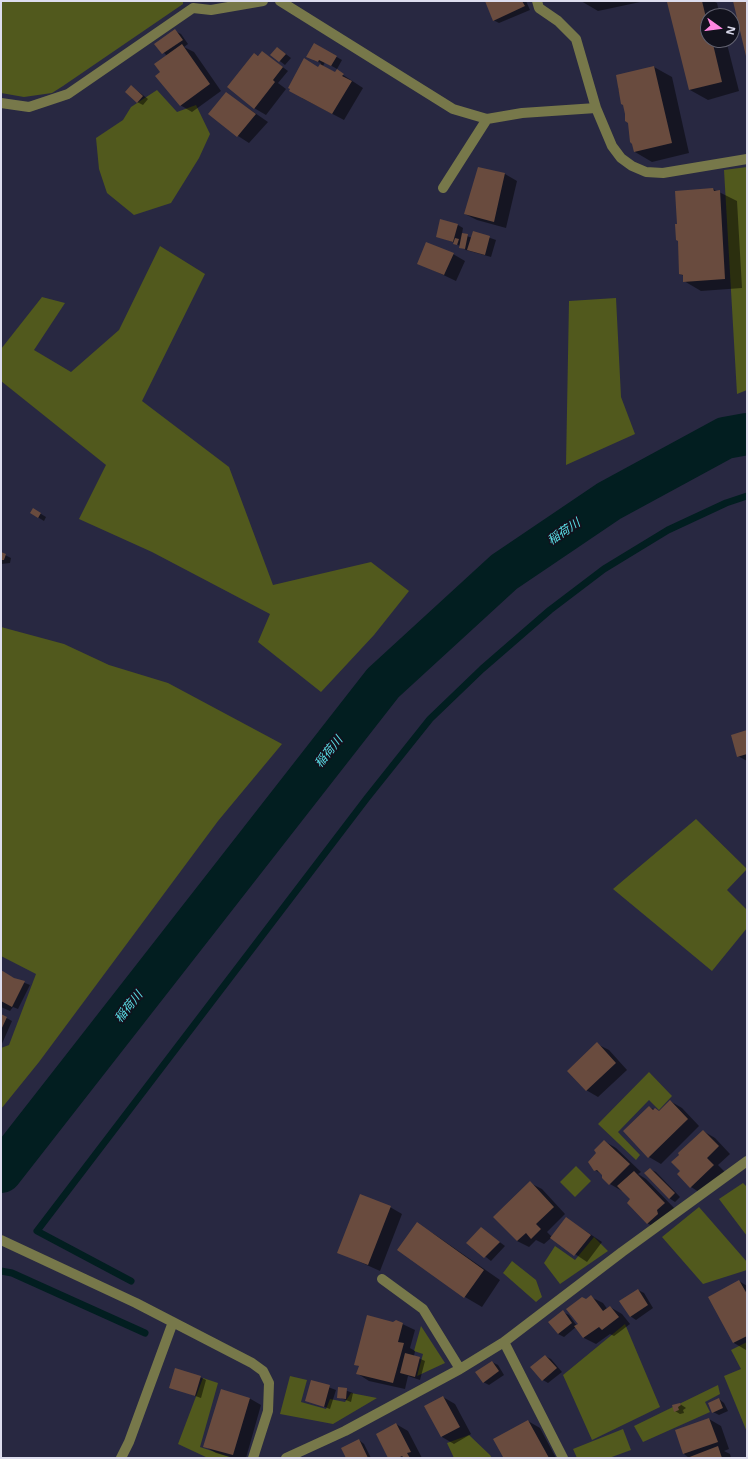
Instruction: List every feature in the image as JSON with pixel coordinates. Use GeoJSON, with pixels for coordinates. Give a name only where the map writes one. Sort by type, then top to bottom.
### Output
{"type":"FeatureCollection","features":[{"type":"Feature","properties":{"kind":"street"},"geometry":{"type":"LineString","coordinates":[[1,103],[29,107],[68,94],[192,4],[211,10],[263,1]]}},
{"type":"Feature","properties":{"kind":"street"},"geometry":{"type":"LineString","coordinates":[[280,1],[454,109],[487,119],[522,113],[596,108]]}},
{"type":"Feature","properties":{"kind":"street"},"geometry":{"type":"LineString","coordinates":[[537,1],[539,8],[558,21],[576,39],[596,108],[612,146],[621,158],[632,166],[646,172],[663,173],[747,159]]}},
{"type":"Feature","properties":{"kind":"street"},"geometry":{"type":"LineString","coordinates":[[443,188],[487,119]]}},
{"type":"Feature","properties":{"kind":"street"},"geometry":{"type":"LineString","coordinates":[[286,1458],[345,1431],[460,1369],[504,1342],[622,1252],[747,1161]]}},
{"type":"Feature","properties":{"kind":"street"},"geometry":{"type":"LineString","coordinates":[[1,1240],[173,1322],[252,1363],[263,1371],[269,1383],[268,1411],[253,1458]]}},
{"type":"Feature","properties":{"kind":"street"},"geometry":{"type":"LineString","coordinates":[[382,1279],[423,1309],[460,1369]]}},
{"type":"Feature","properties":{"kind":"street"},"geometry":{"type":"LineString","coordinates":[[121,1458],[129,1442],[173,1322]]}},
{"type":"Feature","properties":{"kind":"street"},"geometry":{"type":"LineString","coordinates":[[504,1342],[563,1458]]}},
{"type":"Feature","properties":{"kind":"green space"},"geometry":{"type":"Polygon","coordinates":[[[1,1],[183,1],[183,4],[52,93],[24,97],[1,93],[1,1]]]}},
{"type":"Feature","properties":{"kind":"green space"},"geometry":{"type":"Polygon","coordinates":[[[157,90],[177,112],[196,105],[210,134],[199,158],[171,203],[134,215],[107,193],[99,169],[96,138],[123,120],[131,107],[157,90]]]}},
{"type":"Feature","properties":{"kind":"green space"},"geometry":{"type":"Polygon","coordinates":[[[747,167],[747,390],[737,394],[724,170],[747,167]]]}},
{"type":"Feature","properties":{"kind":"green space"},"geometry":{"type":"Polygon","coordinates":[[[160,246],[205,274],[142,401],[229,467],[273,585],[371,562],[409,591],[374,635],[321,692],[258,642],[270,614],[152,552],[79,519],[106,465],[1,381],[1,349],[42,297],[65,303],[34,350],[71,372],[119,330],[160,246]]]}},
{"type":"Feature","properties":{"kind":"green space"},"geometry":{"type":"Polygon","coordinates":[[[616,298],[621,397],[635,434],[566,465],[569,301],[616,298]]]}},
{"type":"Feature","properties":{"kind":"green space"},"geometry":{"type":"Polygon","coordinates":[[[1,627],[64,644],[109,665],[168,683],[282,744],[218,821],[39,1062],[1,1109],[1,1048],[9,1045],[36,974],[1,956],[1,627]]]}},
{"type":"Feature","properties":{"kind":"green space"},"geometry":{"type":"Polygon","coordinates":[[[696,819],[747,869],[727,890],[747,910],[747,928],[712,971],[613,889],[696,819]]]}},
{"type":"Feature","properties":{"kind":"green space"},"geometry":{"type":"Polygon","coordinates":[[[649,1072],[672,1096],[659,1110],[649,1100],[618,1132],[640,1155],[636,1160],[598,1124],[649,1072]]]}},
{"type":"Feature","properties":{"kind":"green space"},"geometry":{"type":"Polygon","coordinates":[[[576,1166],[591,1181],[575,1197],[560,1182],[576,1166]]]}},
{"type":"Feature","properties":{"kind":"green space"},"geometry":{"type":"Polygon","coordinates":[[[743,1183],[747,1187],[747,1236],[719,1199],[743,1183]]]}},
{"type":"Feature","properties":{"kind":"green space"},"geometry":{"type":"Polygon","coordinates":[[[699,1207],[747,1262],[747,1270],[703,1284],[662,1237],[699,1207]]]}},
{"type":"Feature","properties":{"kind":"green space"},"geometry":{"type":"Polygon","coordinates":[[[594,1237],[608,1251],[560,1284],[544,1263],[555,1246],[575,1260],[594,1237]]]}},
{"type":"Feature","properties":{"kind":"green space"},"geometry":{"type":"Polygon","coordinates":[[[512,1261],[536,1280],[542,1297],[536,1302],[503,1273],[512,1261]]]}},
{"type":"Feature","properties":{"kind":"green space"},"geometry":{"type":"Polygon","coordinates":[[[625,1324],[660,1407],[592,1440],[563,1375],[625,1324]]]}},
{"type":"Feature","properties":{"kind":"green space"},"geometry":{"type":"Polygon","coordinates":[[[421,1326],[445,1363],[417,1376],[423,1354],[414,1351],[421,1326]]]}},
{"type":"Feature","properties":{"kind":"green space"},"geometry":{"type":"Polygon","coordinates":[[[747,1342],[747,1432],[724,1376],[741,1369],[731,1350],[747,1342]]]}},
{"type":"Feature","properties":{"kind":"green space"},"geometry":{"type":"Polygon","coordinates":[[[290,1376],[307,1380],[301,1402],[326,1409],[330,1399],[345,1402],[351,1393],[377,1398],[333,1424],[280,1414],[290,1376]]]}},
{"type":"Feature","properties":{"kind":"green space"},"geometry":{"type":"Polygon","coordinates":[[[203,1378],[218,1383],[200,1447],[233,1458],[208,1458],[178,1444],[203,1378]]]}},
{"type":"Feature","properties":{"kind":"green space"},"geometry":{"type":"Polygon","coordinates":[[[718,1385],[720,1394],[705,1402],[710,1412],[643,1442],[634,1426],[718,1385]]]}},
{"type":"Feature","properties":{"kind":"green space"},"geometry":{"type":"Polygon","coordinates":[[[623,1429],[631,1450],[609,1458],[577,1458],[573,1449],[623,1429]]]}},
{"type":"Feature","properties":{"kind":"green space"},"geometry":{"type":"Polygon","coordinates":[[[469,1435],[492,1458],[454,1458],[447,1443],[469,1435]]]}},
{"type":"Feature","properties":{"kind":"building"},"geometry":{"type":"Polygon","coordinates":[[[485,1],[522,1],[525,6],[493,21],[485,1]]]}},
{"type":"Feature","properties":{"kind":"building"},"geometry":{"type":"Polygon","coordinates":[[[702,1],[704,8],[700,8],[700,48],[714,48],[722,82],[689,90],[667,2],[702,1]]]}},
{"type":"Feature","properties":{"kind":"building"},"geometry":{"type":"Polygon","coordinates":[[[733,1],[747,1],[747,56],[740,31],[740,8],[735,8],[733,1]]]}},
{"type":"Feature","properties":{"kind":"building"},"geometry":{"type":"Polygon","coordinates":[[[175,29],[183,40],[162,54],[154,44],[175,29]]]}},
{"type":"Feature","properties":{"kind":"building"},"geometry":{"type":"Polygon","coordinates":[[[314,43],[337,56],[331,66],[319,60],[318,62],[306,57],[314,43]]]}},
{"type":"Feature","properties":{"kind":"building"},"geometry":{"type":"Polygon","coordinates":[[[182,44],[210,84],[180,106],[155,76],[160,72],[154,64],[182,44]]]}},
{"type":"Feature","properties":{"kind":"building"},"geometry":{"type":"Polygon","coordinates":[[[277,47],[286,54],[279,62],[270,55],[277,47]]]}},
{"type":"Feature","properties":{"kind":"building"},"geometry":{"type":"Polygon","coordinates":[[[262,51],[283,67],[273,80],[275,82],[254,109],[227,87],[254,53],[258,56],[262,51]]]}},
{"type":"Feature","properties":{"kind":"building"},"geometry":{"type":"Polygon","coordinates":[[[304,58],[318,67],[320,64],[335,72],[337,69],[344,74],[342,76],[352,81],[332,114],[289,91],[290,89],[288,88],[304,58]]]}},
{"type":"Feature","properties":{"kind":"building"},"geometry":{"type":"Polygon","coordinates":[[[654,66],[672,143],[634,152],[630,142],[628,123],[625,121],[623,105],[621,104],[616,75],[654,66]]]}},
{"type":"Feature","properties":{"kind":"building"},"geometry":{"type":"Polygon","coordinates":[[[131,85],[143,96],[137,103],[125,92],[131,85]]]}},
{"type":"Feature","properties":{"kind":"building"},"geometry":{"type":"Polygon","coordinates":[[[226,92],[256,114],[237,137],[208,114],[226,92]]]}},
{"type":"Feature","properties":{"kind":"building"},"geometry":{"type":"Polygon","coordinates":[[[478,167],[505,173],[494,222],[464,214],[478,167]]]}},
{"type":"Feature","properties":{"kind":"building"},"geometry":{"type":"Polygon","coordinates":[[[713,188],[714,191],[720,190],[725,279],[683,282],[683,275],[679,274],[678,241],[676,240],[675,224],[677,224],[675,191],[713,188]]]}},
{"type":"Feature","properties":{"kind":"building"},"geometry":{"type":"Polygon","coordinates":[[[440,219],[458,224],[453,242],[436,237],[440,219]]]}},
{"type":"Feature","properties":{"kind":"building"},"geometry":{"type":"Polygon","coordinates":[[[473,231],[490,236],[485,255],[467,250],[473,231]]]}},
{"type":"Feature","properties":{"kind":"building"},"geometry":{"type":"Polygon","coordinates":[[[462,233],[468,234],[465,249],[459,248],[462,233]]]}},
{"type":"Feature","properties":{"kind":"building"},"geometry":{"type":"Polygon","coordinates":[[[455,238],[459,239],[457,245],[453,244],[455,238]]]}},
{"type":"Feature","properties":{"kind":"building"},"geometry":{"type":"Polygon","coordinates":[[[426,242],[454,253],[444,275],[417,264],[426,242]]]}},
{"type":"Feature","properties":{"kind":"building"},"geometry":{"type":"Polygon","coordinates":[[[33,508],[41,513],[38,518],[30,513],[33,508]]]}},
{"type":"Feature","properties":{"kind":"building"},"geometry":{"type":"Polygon","coordinates":[[[1,552],[6,554],[4,560],[1,560],[1,552]]]}},
{"type":"Feature","properties":{"kind":"building"},"geometry":{"type":"Polygon","coordinates":[[[747,730],[747,754],[737,757],[731,735],[747,730]]]}},
{"type":"Feature","properties":{"kind":"building"},"geometry":{"type":"Polygon","coordinates":[[[1,970],[14,978],[25,981],[12,1007],[1,1001],[1,970]]]}},
{"type":"Feature","properties":{"kind":"building"},"geometry":{"type":"Polygon","coordinates":[[[1,1014],[7,1017],[1,1030],[1,1014]]]}},
{"type":"Feature","properties":{"kind":"building"},"geometry":{"type":"Polygon","coordinates":[[[597,1042],[616,1063],[586,1091],[567,1071],[597,1042]]]}},
{"type":"Feature","properties":{"kind":"building"},"geometry":{"type":"Polygon","coordinates":[[[670,1100],[688,1119],[648,1158],[623,1131],[649,1106],[653,1110],[655,1108],[659,1111],[670,1100]]]}},
{"type":"Feature","properties":{"kind":"building"},"geometry":{"type":"Polygon","coordinates":[[[703,1130],[719,1146],[707,1158],[714,1165],[690,1188],[677,1174],[680,1171],[671,1162],[679,1155],[678,1153],[703,1130]]]}},
{"type":"Feature","properties":{"kind":"building"},"geometry":{"type":"Polygon","coordinates":[[[604,1140],[630,1164],[609,1185],[597,1170],[594,1171],[588,1162],[596,1153],[594,1150],[604,1140]]]}},
{"type":"Feature","properties":{"kind":"building"},"geometry":{"type":"Polygon","coordinates":[[[650,1168],[675,1193],[669,1199],[644,1173],[650,1168]]]}},
{"type":"Feature","properties":{"kind":"building"},"geometry":{"type":"Polygon","coordinates":[[[634,1171],[665,1203],[657,1210],[658,1214],[647,1224],[627,1203],[630,1199],[617,1186],[634,1171]]]}},
{"type":"Feature","properties":{"kind":"building"},"geometry":{"type":"Polygon","coordinates":[[[530,1181],[554,1207],[536,1224],[541,1229],[531,1239],[526,1233],[517,1241],[493,1217],[530,1181]]]}},
{"type":"Feature","properties":{"kind":"building"},"geometry":{"type":"Polygon","coordinates":[[[360,1194],[391,1206],[368,1265],[337,1253],[360,1194]]]}},
{"type":"Feature","properties":{"kind":"building"},"geometry":{"type":"Polygon","coordinates":[[[566,1217],[591,1235],[574,1256],[550,1238],[566,1217]]]}},
{"type":"Feature","properties":{"kind":"building"},"geometry":{"type":"Polygon","coordinates":[[[417,1222],[484,1270],[464,1298],[397,1250],[417,1222]]]}},
{"type":"Feature","properties":{"kind":"building"},"geometry":{"type":"Polygon","coordinates":[[[481,1227],[500,1242],[484,1258],[466,1243],[481,1227]]]}},
{"type":"Feature","properties":{"kind":"building"},"geometry":{"type":"Polygon","coordinates":[[[739,1280],[747,1294],[747,1336],[733,1343],[708,1297],[739,1280]]]}},
{"type":"Feature","properties":{"kind":"building"},"geometry":{"type":"Polygon","coordinates":[[[638,1289],[648,1305],[630,1317],[619,1301],[638,1289]]]}},
{"type":"Feature","properties":{"kind":"building"},"geometry":{"type":"Polygon","coordinates":[[[591,1295],[603,1311],[610,1306],[619,1317],[602,1330],[599,1327],[583,1338],[574,1326],[578,1324],[566,1309],[582,1297],[586,1299],[591,1295]]]}},
{"type":"Feature","properties":{"kind":"building"},"geometry":{"type":"Polygon","coordinates":[[[563,1310],[572,1323],[558,1334],[548,1322],[563,1310]]]}},
{"type":"Feature","properties":{"kind":"building"},"geometry":{"type":"Polygon","coordinates":[[[367,1315],[393,1322],[396,1320],[403,1323],[398,1342],[404,1343],[393,1383],[356,1374],[359,1366],[354,1365],[367,1315]]]}},
{"type":"Feature","properties":{"kind":"building"},"geometry":{"type":"Polygon","coordinates":[[[405,1353],[420,1357],[415,1377],[400,1373],[405,1353]]]}},
{"type":"Feature","properties":{"kind":"building"},"geometry":{"type":"Polygon","coordinates":[[[545,1355],[557,1368],[542,1381],[530,1367],[545,1355]]]}},
{"type":"Feature","properties":{"kind":"building"},"geometry":{"type":"Polygon","coordinates":[[[492,1361],[499,1371],[483,1383],[475,1372],[492,1361]]]}},
{"type":"Feature","properties":{"kind":"building"},"geometry":{"type":"Polygon","coordinates":[[[175,1368],[201,1376],[195,1396],[169,1388],[175,1368]]]}},
{"type":"Feature","properties":{"kind":"building"},"geometry":{"type":"Polygon","coordinates":[[[311,1380],[330,1385],[324,1407],[305,1401],[311,1380]]]}},
{"type":"Feature","properties":{"kind":"building"},"geometry":{"type":"Polygon","coordinates":[[[338,1387],[347,1388],[346,1399],[337,1398],[338,1387]]]}},
{"type":"Feature","properties":{"kind":"building"},"geometry":{"type":"Polygon","coordinates":[[[221,1389],[250,1398],[233,1455],[203,1447],[221,1389]]]}},
{"type":"Feature","properties":{"kind":"building"},"geometry":{"type":"Polygon","coordinates":[[[443,1396],[460,1427],[441,1437],[424,1406],[443,1396]]]}},
{"type":"Feature","properties":{"kind":"building"},"geometry":{"type":"Polygon","coordinates":[[[719,1398],[723,1408],[712,1413],[708,1403],[719,1398]]]}},
{"type":"Feature","properties":{"kind":"building"},"geometry":{"type":"Polygon","coordinates":[[[680,1403],[681,1405],[678,1407],[679,1410],[674,1412],[672,1405],[680,1403]]]}},
{"type":"Feature","properties":{"kind":"building"},"geometry":{"type":"Polygon","coordinates":[[[709,1418],[718,1442],[683,1454],[675,1430],[709,1418]]]}},
{"type":"Feature","properties":{"kind":"building"},"geometry":{"type":"Polygon","coordinates":[[[528,1420],[549,1458],[500,1458],[503,1457],[493,1439],[528,1420]]]}},
{"type":"Feature","properties":{"kind":"building"},"geometry":{"type":"Polygon","coordinates":[[[396,1423],[411,1452],[407,1453],[410,1458],[404,1458],[402,1456],[398,1458],[388,1458],[376,1434],[396,1423]]]}},
{"type":"Feature","properties":{"kind":"building"},"geometry":{"type":"Polygon","coordinates":[[[359,1439],[368,1458],[346,1458],[341,1448],[359,1439]]]}},
{"type":"Feature","properties":{"kind":"building"},"geometry":{"type":"Polygon","coordinates":[[[718,1446],[722,1458],[687,1458],[718,1446]]]}},
{"type":"Feature","properties":{"kind":"waterway","name":"稲荷川"},"geometry":{"type":"LineString","coordinates":[[1,1172],[383,683],[504,572],[609,501],[725,438],[747,434]]}},
{"type":"Feature","properties":{"kind":"waterway"},"geometry":{"type":"LineString","coordinates":[[131,1281],[37,1231],[367,798],[430,719],[482,669],[550,610],[604,569],[668,530],[726,503],[747,496]]}},
{"type":"Feature","properties":{"kind":"waterway"},"geometry":{"type":"LineString","coordinates":[[1,1271],[12,1273],[145,1333]]}}]}
